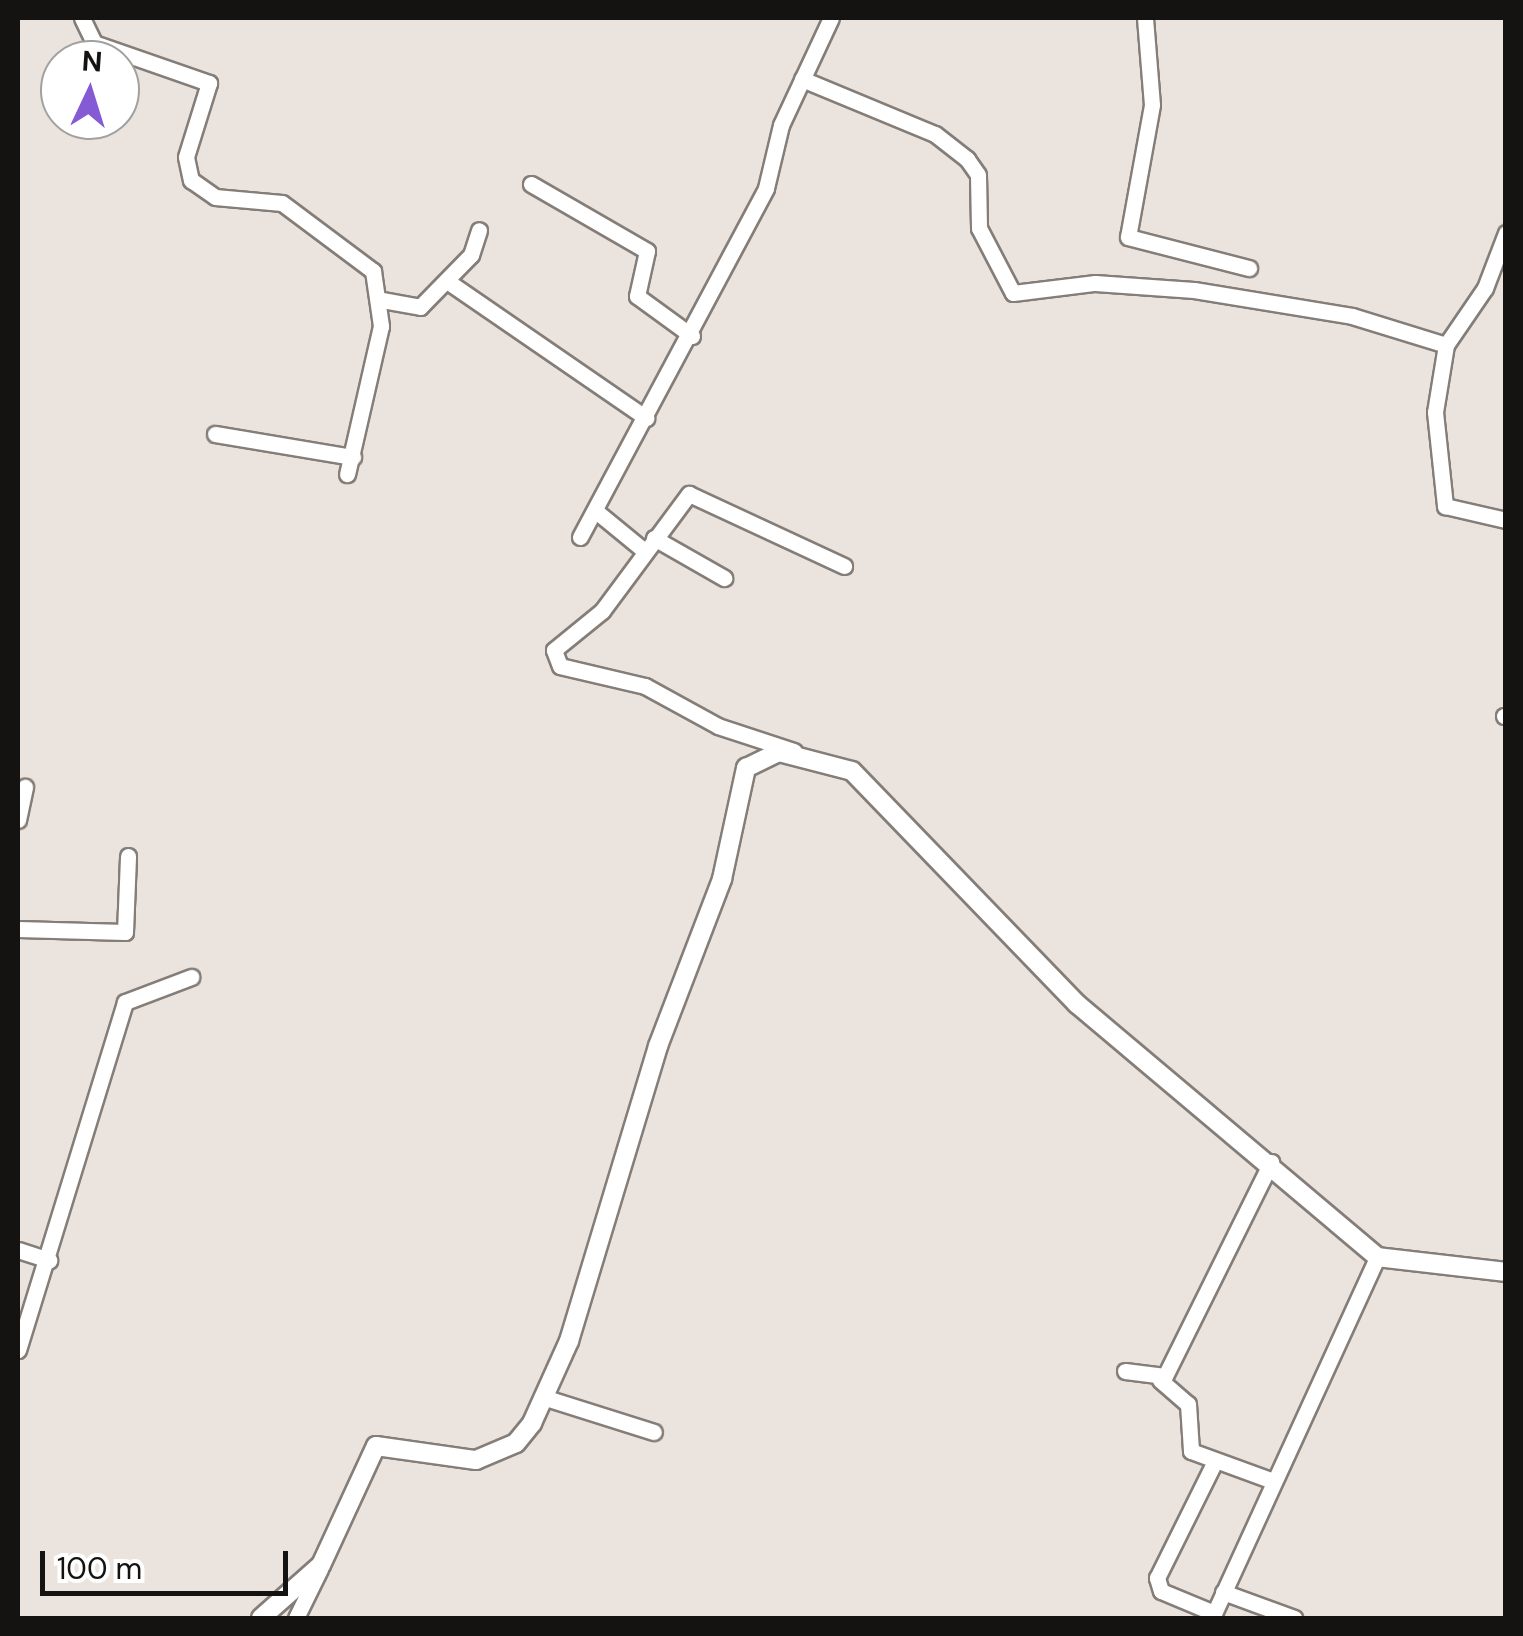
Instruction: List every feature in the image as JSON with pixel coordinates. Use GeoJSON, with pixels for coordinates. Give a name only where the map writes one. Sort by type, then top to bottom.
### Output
{"type":"FeatureCollection","features":[{"type":"Feature","properties":{"kind":"street"},"geometry":{"type":"LineString","coordinates":[[82,18],[94,43],[209,83],[186,156],[191,180],[215,197],[282,203],[372,271],[382,300],[347,474]]}},
{"type":"Feature","properties":{"kind":"street"},"geometry":{"type":"LineString","coordinates":[[580,537],[598,512],[692,336],[766,188],[802,79],[832,18]]}},
{"type":"Feature","properties":{"kind":"street"},"geometry":{"type":"LineString","coordinates":[[1144,18],[1152,105],[1128,237],[1248,268]]}},
{"type":"Feature","properties":{"kind":"street"},"geometry":{"type":"LineString","coordinates":[[802,79],[935,134],[967,159],[978,175],[979,228],[1013,293],[1095,282],[1194,290],[1352,316],[1446,345]]}},
{"type":"Feature","properties":{"kind":"street"},"geometry":{"type":"LineString","coordinates":[[532,184],[647,251],[637,296],[692,336]]}},
{"type":"Feature","properties":{"kind":"street"},"geometry":{"type":"LineString","coordinates":[[382,300],[420,307],[448,281],[480,230]]}},
{"type":"Feature","properties":{"kind":"street"},"geometry":{"type":"LineString","coordinates":[[1506,233],[1485,288],[1446,345],[1435,412],[1445,506],[1506,520]]}},
{"type":"Feature","properties":{"kind":"street"},"geometry":{"type":"LineString","coordinates":[[448,281],[646,418]]}},
{"type":"Feature","properties":{"kind":"street"},"geometry":{"type":"LineString","coordinates":[[215,434],[353,457]]}},
{"type":"Feature","properties":{"kind":"street"},"geometry":{"type":"LineString","coordinates":[[844,566],[689,494],[643,543],[554,660],[644,686],[738,733],[852,771],[1077,1004],[1271,1162],[1377,1257],[1506,1272]]}},
{"type":"Feature","properties":{"kind":"street"},"geometry":{"type":"LineString","coordinates":[[598,512],[643,543],[724,578]]}},
{"type":"Feature","properties":{"kind":"street"},"geometry":{"type":"LineString","coordinates":[[296,1618],[376,1446],[476,1460],[516,1444],[546,1398],[658,1046],[722,879],[746,768],[738,733]]}},
{"type":"Feature","properties":{"kind":"street"},"geometry":{"type":"LineString","coordinates":[[746,768],[794,751]]}},
{"type":"Feature","properties":{"kind":"street"},"geometry":{"type":"LineString","coordinates":[[18,820],[26,787]]}},
{"type":"Feature","properties":{"kind":"street"},"geometry":{"type":"LineString","coordinates":[[18,929],[125,932],[128,856]]}},
{"type":"Feature","properties":{"kind":"street"},"geometry":{"type":"LineString","coordinates":[[18,1350],[50,1260],[125,1002],[191,977]]}},
{"type":"Feature","properties":{"kind":"street"},"geometry":{"type":"LineString","coordinates":[[1160,1380],[1220,1279],[1271,1162]]}},
{"type":"Feature","properties":{"kind":"street"},"geometry":{"type":"LineString","coordinates":[[18,1250],[50,1260]]}},
{"type":"Feature","properties":{"kind":"street"},"geometry":{"type":"LineString","coordinates":[[1216,1461],[1158,1578],[1161,1591],[1213,1616],[1377,1257]]}},
{"type":"Feature","properties":{"kind":"street"},"geometry":{"type":"LineString","coordinates":[[1125,1371],[1160,1380],[1188,1404],[1185,1444],[1216,1461],[1273,1480]]}},
{"type":"Feature","properties":{"kind":"street"},"geometry":{"type":"LineString","coordinates":[[546,1398],[654,1432]]}},
{"type":"Feature","properties":{"kind":"street"},"geometry":{"type":"LineString","coordinates":[[261,1618],[322,1566]]}},
{"type":"Feature","properties":{"kind":"street"},"geometry":{"type":"LineString","coordinates":[[1223,1592],[1294,1618]]}}]}
